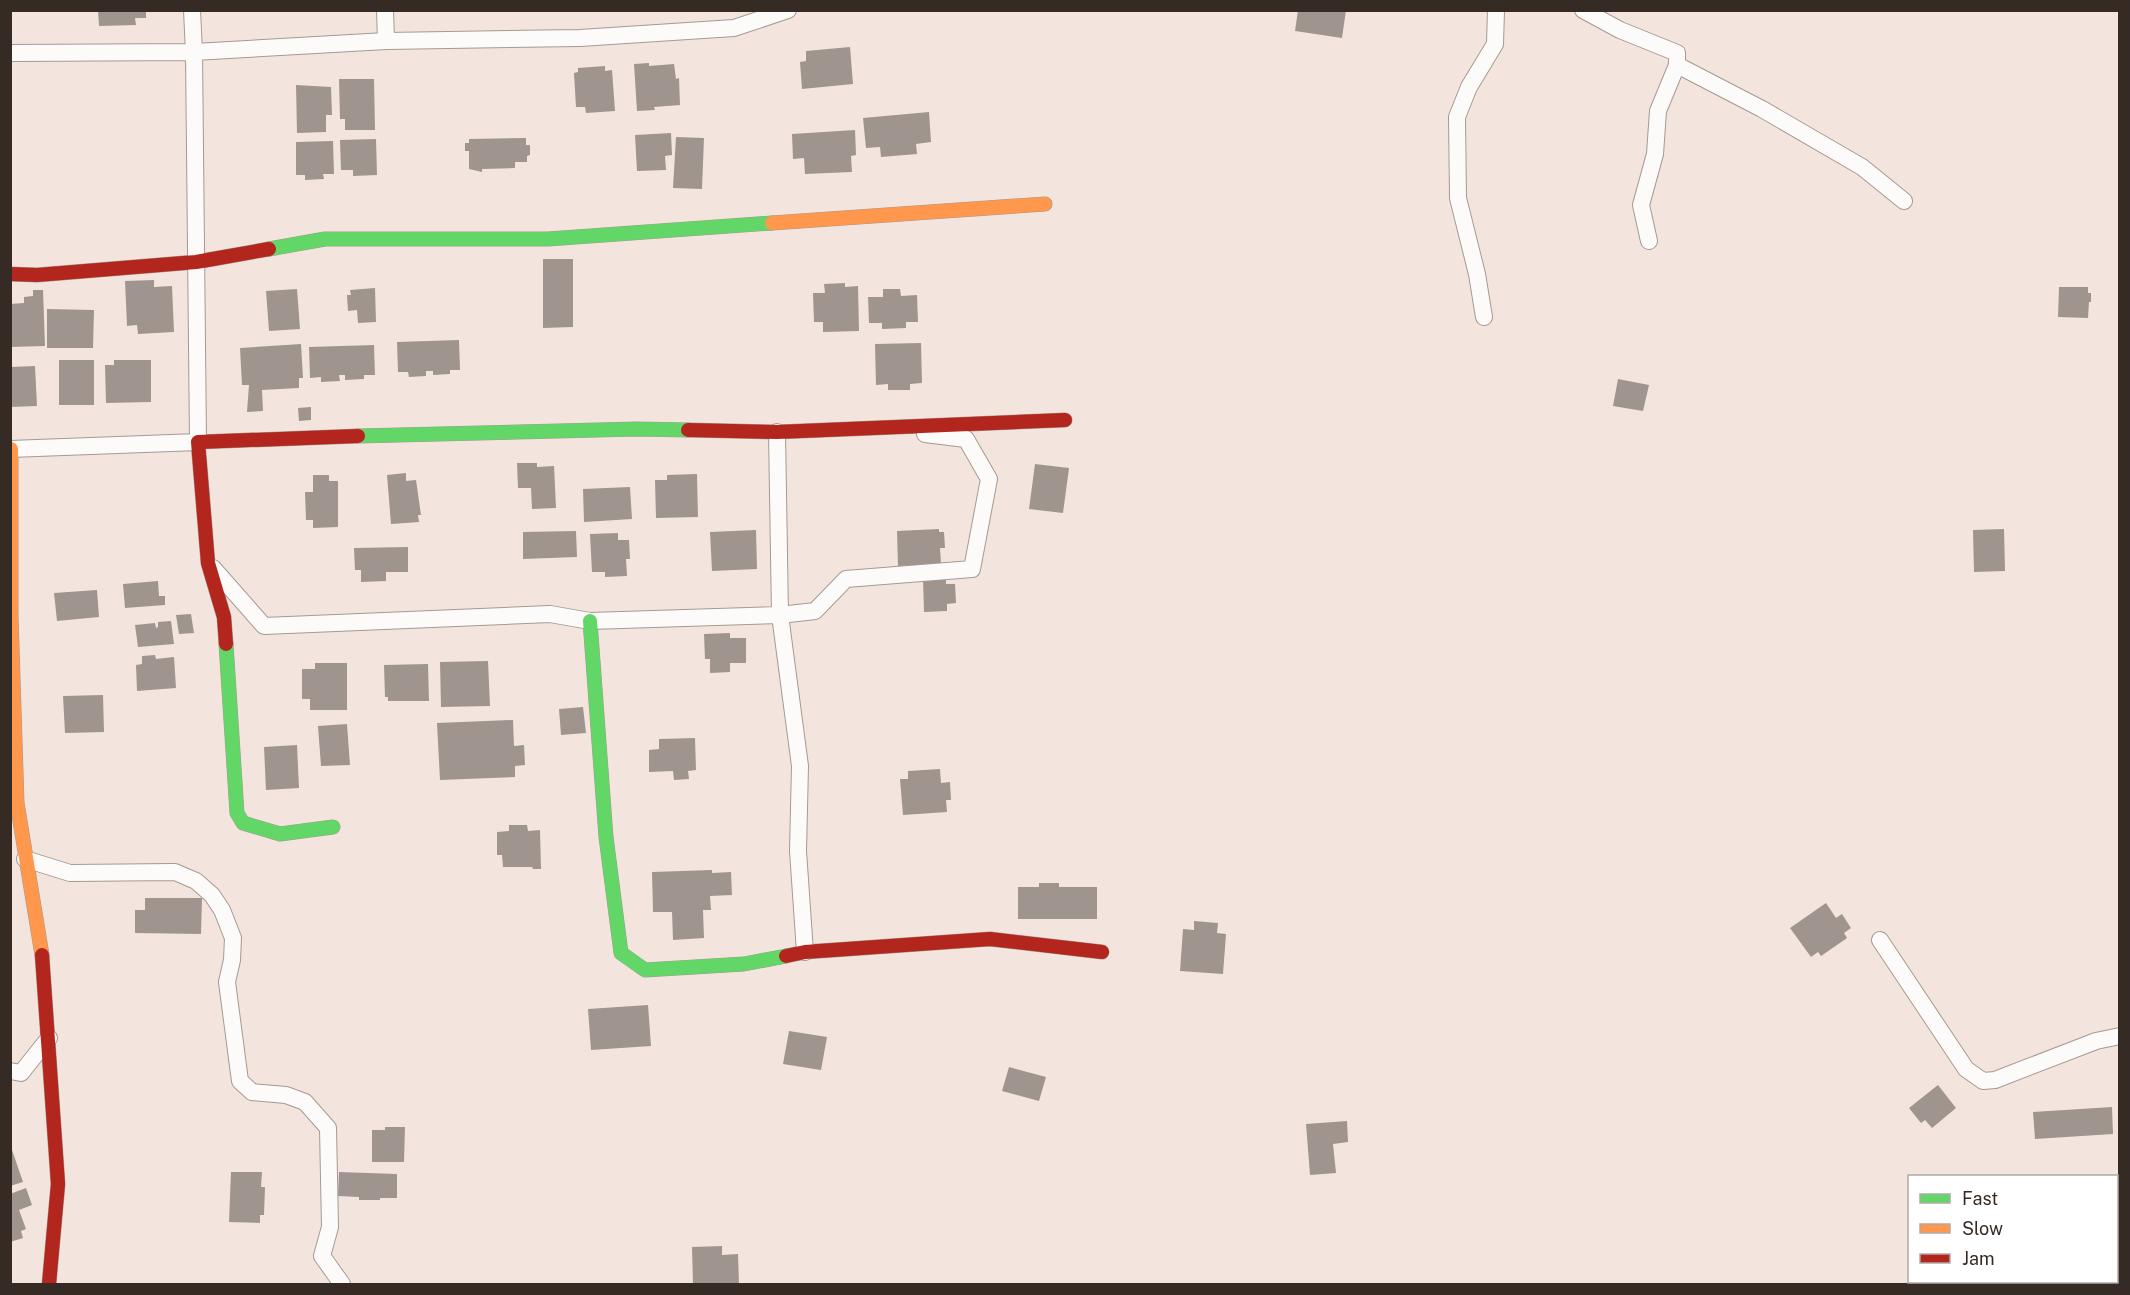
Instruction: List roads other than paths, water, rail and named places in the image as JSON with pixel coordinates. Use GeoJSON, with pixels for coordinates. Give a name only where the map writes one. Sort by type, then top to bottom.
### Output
{"type":"FeatureCollection","features":[{"type":"Feature","properties":{"kind":"street"},"geometry":{"type":"LineString","coordinates":[[192,10],[198,442],[208,563],[224,617],[237,813],[243,824],[280,834],[333,827]]}},
{"type":"Feature","properties":{"kind":"street"},"geometry":{"type":"LineString","coordinates":[[385,10],[386,41]]}},
{"type":"Feature","properties":{"kind":"street"},"geometry":{"type":"LineString","coordinates":[[10,52],[194,52],[386,41],[580,38],[734,28],[788,10]]}},
{"type":"Feature","properties":{"kind":"street"},"geometry":{"type":"LineString","coordinates":[[1484,317],[1477,274],[1458,198],[1458,117],[1469,87],[1495,44],[1496,10]]}},
{"type":"Feature","properties":{"kind":"street"},"geometry":{"type":"LineString","coordinates":[[1583,10],[1620,30],[1677,53],[1677,65],[1658,111],[1654,154],[1641,205],[1649,241]]}},
{"type":"Feature","properties":{"kind":"street"},"geometry":{"type":"LineString","coordinates":[[1677,65],[1762,109],[1862,167],[1904,201]]}},
{"type":"Feature","properties":{"kind":"street"},"geometry":{"type":"LineString","coordinates":[[10,274],[37,275],[196,262],[325,240],[548,239],[1045,204]]}},
{"type":"Feature","properties":{"kind":"street"},"geometry":{"type":"LineString","coordinates":[[49,1284],[58,1184],[44,968],[14,803],[11,449],[310,437],[636,429],[777,432],[1065,420]]}},
{"type":"Feature","properties":{"kind":"street"},"geometry":{"type":"LineString","coordinates":[[208,563],[264,626],[550,614],[590,621],[780,615],[815,611],[846,579],[972,569],[989,478],[966,439],[868,428]]}},
{"type":"Feature","properties":{"kind":"street"},"geometry":{"type":"LineString","coordinates":[[777,432],[780,615],[800,766],[798,851],[805,952]]}},
{"type":"Feature","properties":{"kind":"street"},"geometry":{"type":"LineString","coordinates":[[590,621],[606,837],[621,953],[645,970],[744,964],[805,952],[990,939],[1102,952]]}},
{"type":"Feature","properties":{"kind":"street"},"geometry":{"type":"LineString","coordinates":[[25,859],[70,873],[175,872],[196,881],[212,895],[222,910],[233,938],[232,960],[227,982],[240,1081],[252,1092],[286,1095],[305,1102],[328,1128],[330,1227],[322,1256],[342,1284]]}},
{"type":"Feature","properties":{"kind":"street"},"geometry":{"type":"LineString","coordinates":[[1880,940],[1966,1069],[1983,1081],[1995,1080],[2096,1041],[2120,1036]]}},
{"type":"Feature","properties":{"kind":"street"},"geometry":{"type":"LineString","coordinates":[[10,1071],[21,1073],[49,1038]]}}]}
